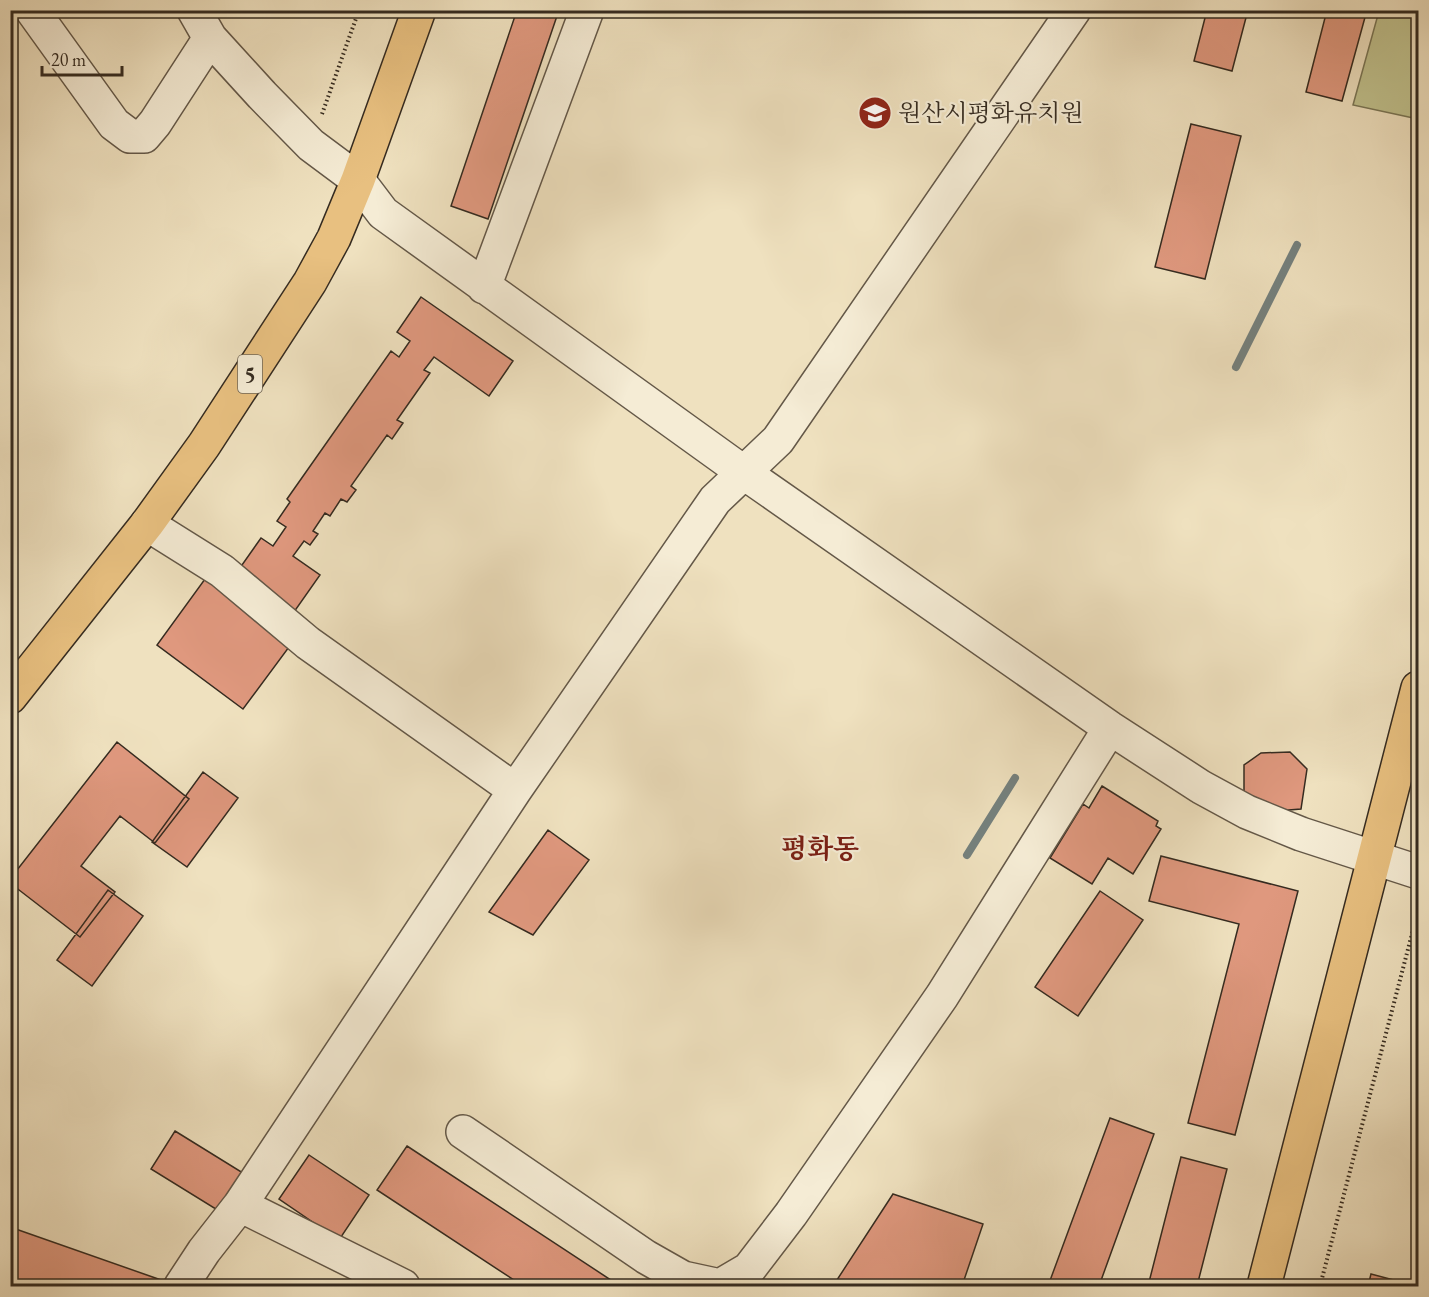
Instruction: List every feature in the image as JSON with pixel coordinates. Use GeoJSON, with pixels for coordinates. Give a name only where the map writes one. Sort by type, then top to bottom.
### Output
{"type":"FeatureCollection","features":[{"type":"Feature","properties":{"kind":"main road","name":"5"},"geometry":{"type":"LineString","coordinates":[[10,697],[147,524],[204,445],[310,282],[334,238],[358,180],[419,10]]}},
{"type":"Feature","properties":{"kind":"main road"},"geometry":{"type":"LineString","coordinates":[[1264,1287],[1419,688]]}},
{"type":"Feature","properties":{"kind":"street"},"geometry":{"type":"LineString","coordinates":[[32,10],[108,116],[130,136],[144,136],[154,123],[202,24],[311,145],[358,180],[383,213],[743,472],[1110,728],[1201,787],[1247,812],[1375,859],[1419,872]]}},
{"type":"Feature","properties":{"kind":"street"},"geometry":{"type":"LineString","coordinates":[[484,287],[586,10]]}},
{"type":"Feature","properties":{"kind":"street"},"geometry":{"type":"LineString","coordinates":[[181,1287],[204,1251],[240,1205],[515,790],[715,500],[778,440],[1074,10]]}},
{"type":"Feature","properties":{"kind":"street"},"geometry":{"type":"LineString","coordinates":[[147,524],[222,571],[308,643],[515,790]]}},
{"type":"Feature","properties":{"kind":"street"},"geometry":{"type":"LineString","coordinates":[[463,1132],[646,1257],[682,1278],[720,1286],[749,1269],[791,1214],[942,996],[1110,728]]}},
{"type":"Feature","properties":{"kind":"street"},"geometry":{"type":"LineString","coordinates":[[240,1205],[403,1287]]}},
{"type":"Feature","properties":{"kind":"path"},"geometry":{"type":"LineString","coordinates":[[311,145],[359,10]]}},
{"type":"Feature","properties":{"kind":"path"},"geometry":{"type":"LineString","coordinates":[[1320,1287],[1419,911]]}},
{"type":"Feature","properties":{"kind":"green space"},"geometry":{"type":"Polygon","coordinates":[[[1379,11],[1418,11],[1418,119],[1353,105],[1379,11]]]}},
{"type":"Feature","properties":{"kind":"building"},"geometry":{"type":"Polygon","coordinates":[[[517,10],[559,10],[488,219],[451,206],[517,10]]]}},
{"type":"Feature","properties":{"kind":"building"},"geometry":{"type":"Polygon","coordinates":[[[1207,10],[1248,10],[1232,71],[1194,61],[1207,10]]]}},
{"type":"Feature","properties":{"kind":"building"},"geometry":{"type":"Polygon","coordinates":[[[1327,10],[1367,10],[1342,101],[1306,92],[1327,10]]]}},
{"type":"Feature","properties":{"kind":"building"},"geometry":{"type":"Polygon","coordinates":[[[1191,124],[1241,136],[1205,279],[1155,267],[1191,124]]]}},
{"type":"Feature","properties":{"kind":"building"},"geometry":{"type":"Polygon","coordinates":[[[421,297],[513,361],[489,396],[434,357],[424,370],[430,373],[397,420],[403,423],[392,439],[387,435],[351,486],[356,490],[347,502],[341,499],[330,516],[325,513],[313,531],[318,534],[310,545],[304,541],[293,556],[320,575],[294,612],[237,572],[261,538],[273,546],[286,527],[277,521],[290,502],[287,499],[391,351],[399,357],[410,341],[397,332],[421,297]]]}},
{"type":"Feature","properties":{"kind":"building"},"geometry":{"type":"Polygon","coordinates":[[[205,579],[292,643],[243,709],[157,645],[205,579]]]}},
{"type":"Feature","properties":{"kind":"building"},"geometry":{"type":"Polygon","coordinates":[[[117,742],[189,799],[155,843],[120,816],[81,866],[115,892],[80,937],[10,883],[10,879],[117,742]]]}},
{"type":"Feature","properties":{"kind":"building"},"geometry":{"type":"Polygon","coordinates":[[[1290,752],[1307,769],[1301,809],[1276,811],[1244,798],[1244,765],[1261,753],[1290,752]]]}},
{"type":"Feature","properties":{"kind":"building"},"geometry":{"type":"Polygon","coordinates":[[[203,772],[238,798],[187,867],[152,842],[203,772]]]}},
{"type":"Feature","properties":{"kind":"building"},"geometry":{"type":"Polygon","coordinates":[[[1102,786],[1158,821],[1156,826],[1161,829],[1133,874],[1108,858],[1092,884],[1050,858],[1083,804],[1089,808],[1102,786]]]}},
{"type":"Feature","properties":{"kind":"building"},"geometry":{"type":"Polygon","coordinates":[[[548,830],[589,860],[533,935],[489,912],[548,830]]]}},
{"type":"Feature","properties":{"kind":"building"},"geometry":{"type":"Polygon","coordinates":[[[1161,856],[1298,891],[1235,1135],[1188,1123],[1239,924],[1149,901],[1161,856]]]}},
{"type":"Feature","properties":{"kind":"building"},"geometry":{"type":"Polygon","coordinates":[[[108,890],[143,916],[92,986],[57,960],[108,890]]]}},
{"type":"Feature","properties":{"kind":"building"},"geometry":{"type":"Polygon","coordinates":[[[1100,891],[1143,920],[1078,1016],[1035,987],[1100,891]]]}},
{"type":"Feature","properties":{"kind":"building"},"geometry":{"type":"Polygon","coordinates":[[[1110,1118],[1154,1134],[1099,1286],[1048,1286],[1110,1118]]]}},
{"type":"Feature","properties":{"kind":"building"},"geometry":{"type":"Polygon","coordinates":[[[175,1131],[243,1173],[219,1211],[151,1169],[175,1131]]]}},
{"type":"Feature","properties":{"kind":"building"},"geometry":{"type":"Polygon","coordinates":[[[407,1146],[620,1286],[523,1286],[377,1190],[407,1146]]]}},
{"type":"Feature","properties":{"kind":"building"},"geometry":{"type":"Polygon","coordinates":[[[309,1155],[369,1195],[339,1240],[279,1199],[309,1155]]]}},
{"type":"Feature","properties":{"kind":"building"},"geometry":{"type":"Polygon","coordinates":[[[1181,1157],[1227,1169],[1197,1286],[1148,1286],[1181,1157]]]}},
{"type":"Feature","properties":{"kind":"building"},"geometry":{"type":"Polygon","coordinates":[[[893,1194],[983,1224],[962,1286],[833,1286],[893,1194]]]}},
{"type":"Feature","properties":{"kind":"building"},"geometry":{"type":"Polygon","coordinates":[[[10,1227],[164,1281],[162,1286],[10,1286],[10,1227]]]}},
{"type":"Feature","properties":{"kind":"building"},"geometry":{"type":"Polygon","coordinates":[[[1371,1274],[1409,1284],[1409,1286],[1368,1286],[1371,1274]]]}},
{"type":"Feature","properties":{"kind":"waterway"},"geometry":{"type":"LineString","coordinates":[[1236,367],[1297,245]]}},
{"type":"Feature","properties":{"kind":"waterway"},"geometry":{"type":"LineString","coordinates":[[967,855],[1015,778]]}},
{"type":"Feature","properties":{"kind":"place","name":"원산시평화유치원"},"geometry":{"type":"Point","coordinates":[875,113]}},
{"type":"Feature","properties":{"kind":"district","name":"평화동"},"geometry":{"type":"Point","coordinates":[820,849]}}]}
